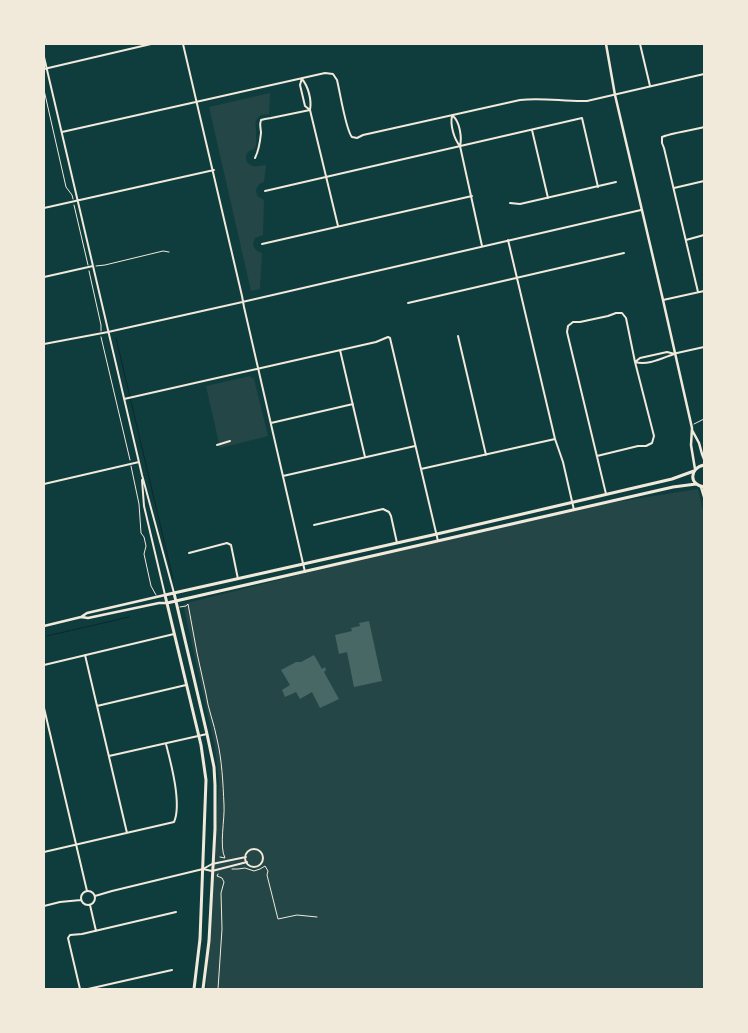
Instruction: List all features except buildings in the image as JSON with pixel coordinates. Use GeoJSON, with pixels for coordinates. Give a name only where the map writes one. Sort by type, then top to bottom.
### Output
{"type":"FeatureCollection","features":[{"type":"Feature","properties":{"kind":"main road"},"geometry":{"type":"LineString","coordinates":[[194,989],[200,939],[206,780],[204,756],[165,595],[672,479],[704,465]]}},
{"type":"Feature","properties":{"kind":"main road"},"geometry":{"type":"LineString","coordinates":[[695,470],[693,478],[696,484]]}},
{"type":"Feature","properties":{"kind":"main road"},"geometry":{"type":"LineString","coordinates":[[166,603],[673,487],[696,484],[703,487]]}},
{"type":"Feature","properties":{"kind":"main road"},"geometry":{"type":"LineString","coordinates":[[174,593],[214,767],[215,829],[203,989]]}},
{"type":"Feature","properties":{"kind":"street"},"geometry":{"type":"LineString","coordinates":[[45,69],[152,44]]}},
{"type":"Feature","properties":{"kind":"street"},"geometry":{"type":"LineString","coordinates":[[183,44],[214,170],[305,572]]}},
{"type":"Feature","properties":{"kind":"street"},"geometry":{"type":"LineString","coordinates":[[606,44],[615,95],[691,427],[695,470]]}},
{"type":"Feature","properties":{"kind":"street"},"geometry":{"type":"LineString","coordinates":[[640,44],[650,86]]}},
{"type":"Feature","properties":{"kind":"street"},"geometry":{"type":"LineString","coordinates":[[44,57],[45,69],[62,132],[142,475],[174,593]]}},
{"type":"Feature","properties":{"kind":"street"},"geometry":{"type":"LineString","coordinates":[[62,132],[325,73],[333,74],[337,80],[348,133],[352,137],[357,138],[511,101],[529,98],[578,101],[598,99],[704,74]]}},
{"type":"Feature","properties":{"kind":"street"},"geometry":{"type":"LineString","coordinates":[[302,78],[300,85],[305,106],[310,110]]}},
{"type":"Feature","properties":{"kind":"street"},"geometry":{"type":"LineString","coordinates":[[302,78],[306,83],[311,105],[310,110],[338,226]]}},
{"type":"Feature","properties":{"kind":"street"},"geometry":{"type":"LineString","coordinates":[[255,158],[260,149],[261,120],[310,110]]}},
{"type":"Feature","properties":{"kind":"street"},"geometry":{"type":"LineString","coordinates":[[453,115],[456,119],[462,141],[460,146]]}},
{"type":"Feature","properties":{"kind":"street"},"geometry":{"type":"LineString","coordinates":[[453,115],[451,120],[454,136],[460,146],[482,246]]}},
{"type":"Feature","properties":{"kind":"street"},"geometry":{"type":"LineString","coordinates":[[265,191],[582,118],[598,187]]}},
{"type":"Feature","properties":{"kind":"street"},"geometry":{"type":"LineString","coordinates":[[698,292],[662,137],[704,127]]}},
{"type":"Feature","properties":{"kind":"street"},"geometry":{"type":"LineString","coordinates":[[532,130],[548,198]]}},
{"type":"Feature","properties":{"kind":"street"},"geometry":{"type":"LineString","coordinates":[[44,208],[214,170]]}},
{"type":"Feature","properties":{"kind":"street"},"geometry":{"type":"LineString","coordinates":[[674,188],[704,181]]}},
{"type":"Feature","properties":{"kind":"street"},"geometry":{"type":"LineString","coordinates":[[510,202],[520,204],[616,182]]}},
{"type":"Feature","properties":{"kind":"street"},"geometry":{"type":"LineString","coordinates":[[262,244],[472,196]]}},
{"type":"Feature","properties":{"kind":"street"},"geometry":{"type":"LineString","coordinates":[[44,344],[108,332],[642,209]]}},
{"type":"Feature","properties":{"kind":"street"},"geometry":{"type":"LineString","coordinates":[[686,240],[704,236]]}},
{"type":"Feature","properties":{"kind":"street"},"geometry":{"type":"LineString","coordinates":[[508,240],[555,439],[563,462],[574,510]]}},
{"type":"Feature","properties":{"kind":"street"},"geometry":{"type":"LineString","coordinates":[[408,303],[624,253]]}},
{"type":"Feature","properties":{"kind":"street"},"geometry":{"type":"LineString","coordinates":[[44,277],[93,266]]}},
{"type":"Feature","properties":{"kind":"street"},"geometry":{"type":"LineString","coordinates":[[663,300],[704,291]]}},
{"type":"Feature","properties":{"kind":"street"},"geometry":{"type":"LineString","coordinates":[[597,456],[638,446],[646,446],[652,442],[654,436],[626,318],[622,313],[573,322],[568,326],[567,332],[606,494]]}},
{"type":"Feature","properties":{"kind":"street"},"geometry":{"type":"LineString","coordinates":[[458,336],[486,455]]}},
{"type":"Feature","properties":{"kind":"street"},"geometry":{"type":"LineString","coordinates":[[124,399],[376,342],[388,337],[390,338],[438,540]]}},
{"type":"Feature","properties":{"kind":"street"},"geometry":{"type":"LineString","coordinates":[[635,362],[642,364],[704,347]]}},
{"type":"Feature","properties":{"kind":"street"},"geometry":{"type":"LineString","coordinates":[[340,350],[365,457]]}},
{"type":"Feature","properties":{"kind":"street"},"geometry":{"type":"LineString","coordinates":[[635,362],[640,358],[667,352],[675,354]]}},
{"type":"Feature","properties":{"kind":"street"},"geometry":{"type":"LineString","coordinates":[[271,424],[353,404]]}},
{"type":"Feature","properties":{"kind":"street"},"geometry":{"type":"LineString","coordinates":[[691,427],[704,459]]}},
{"type":"Feature","properties":{"kind":"street"},"geometry":{"type":"LineString","coordinates":[[421,469],[555,439]]}},
{"type":"Feature","properties":{"kind":"street"},"geometry":{"type":"LineString","coordinates":[[217,445],[230,441]]}},
{"type":"Feature","properties":{"kind":"street"},"geometry":{"type":"LineString","coordinates":[[283,476],[416,446]]}},
{"type":"Feature","properties":{"kind":"street"},"geometry":{"type":"LineString","coordinates":[[44,484],[139,462]]}},
{"type":"Feature","properties":{"kind":"street"},"geometry":{"type":"LineString","coordinates":[[44,626],[81,617],[87,613],[165,595],[144,506],[142,475]]}},
{"type":"Feature","properties":{"kind":"street"},"geometry":{"type":"LineString","coordinates":[[703,487],[704,497]]}},
{"type":"Feature","properties":{"kind":"street"},"geometry":{"type":"LineString","coordinates":[[314,525],[382,509],[389,512],[391,516],[397,543]]}},
{"type":"Feature","properties":{"kind":"street"},"geometry":{"type":"LineString","coordinates":[[189,553],[227,543],[231,545],[238,579]]}},
{"type":"Feature","properties":{"kind":"street"},"geometry":{"type":"LineString","coordinates":[[81,617],[88,618],[166,603]]}},
{"type":"Feature","properties":{"kind":"street"},"geometry":{"type":"LineString","coordinates":[[44,665],[174,634]]}},
{"type":"Feature","properties":{"kind":"street"},"geometry":{"type":"LineString","coordinates":[[85,655],[127,833]]}},
{"type":"Feature","properties":{"kind":"street"},"geometry":{"type":"LineString","coordinates":[[97,706],[186,685]]}},
{"type":"Feature","properties":{"kind":"street"},"geometry":{"type":"LineString","coordinates":[[44,708],[86,891]]}},
{"type":"Feature","properties":{"kind":"street"},"geometry":{"type":"LineString","coordinates":[[109,756],[207,734]]}},
{"type":"Feature","properties":{"kind":"street"},"geometry":{"type":"LineString","coordinates":[[44,852],[174,822],[176,818],[174,780],[166,744]]}},
{"type":"Feature","properties":{"kind":"street"},"geometry":{"type":"LineString","coordinates":[[254,849],[261,852],[263,856],[262,861],[257,866],[251,866],[247,862],[246,857],[248,852],[254,849]]}},
{"type":"Feature","properties":{"kind":"street"},"geometry":{"type":"LineString","coordinates":[[95,896],[203,869],[212,864],[246,857]]}},
{"type":"Feature","properties":{"kind":"street"},"geometry":{"type":"LineString","coordinates":[[203,869],[212,871],[247,862]]}},
{"type":"Feature","properties":{"kind":"street"},"geometry":{"type":"LineString","coordinates":[[86,891],[92,892],[95,896]]}},
{"type":"Feature","properties":{"kind":"street"},"geometry":{"type":"LineString","coordinates":[[82,900],[82,894],[86,891]]}},
{"type":"Feature","properties":{"kind":"street"},"geometry":{"type":"LineString","coordinates":[[90,904],[94,901],[95,896]]}},
{"type":"Feature","properties":{"kind":"street"},"geometry":{"type":"LineString","coordinates":[[44,906],[82,900],[84,903],[90,904]]}},
{"type":"Feature","properties":{"kind":"street"},"geometry":{"type":"LineString","coordinates":[[90,904],[96,930]]}},
{"type":"Feature","properties":{"kind":"street"},"geometry":{"type":"LineString","coordinates":[[80,989],[68,938],[70,934],[82,934],[176,912]]}},
{"type":"Feature","properties":{"kind":"street"},"geometry":{"type":"LineString","coordinates":[[88,989],[172,970]]}},
{"type":"Feature","properties":{"kind":"path"},"geometry":{"type":"LineString","coordinates":[[93,266],[163,251],[169,252]]}},
{"type":"Feature","properties":{"kind":"path"},"geometry":{"type":"LineString","coordinates":[[691,427],[704,419]]}},
{"type":"Feature","properties":{"kind":"path"},"geometry":{"type":"LineString","coordinates":[[229,869],[245,868],[254,871],[265,866],[268,871],[267,875],[278,919],[297,915],[317,917]]}},
{"type":"Feature","properties":{"kind":"path"},"geometry":{"type":"LineString","coordinates":[[218,989],[222,929],[221,893],[224,882],[222,878],[217,876],[219,872]]}},
{"type":"Feature","properties":{"kind":"shaded area"},"geometry":{"type":"Polygon","coordinates":[[[270,93],[269,114],[258,117],[255,124],[256,147],[248,152],[246,156],[247,162],[252,166],[266,165],[264,182],[259,184],[256,190],[257,196],[264,200],[263,235],[255,238],[253,243],[255,249],[262,253],[260,289],[251,291],[209,107],[270,93]]]}},
{"type":"Feature","properties":{"kind":"shaded area"},"geometry":{"type":"Polygon","coordinates":[[[250,376],[254,379],[268,436],[220,448],[206,386],[250,376]]]}},
{"type":"Feature","properties":{"kind":"shaded area"},"geometry":{"type":"Polygon","coordinates":[[[698,489],[704,515],[704,989],[206,989],[219,780],[215,747],[183,604],[426,543],[584,507],[698,489]]]}},
{"type":"Feature","properties":{"kind":"waterway"},"geometry":{"type":"LineString","coordinates":[[116,338],[173,579]]}},
{"type":"Feature","properties":{"kind":"waterway"},"geometry":{"type":"LineString","coordinates":[[47,636],[129,617]]}}]}
